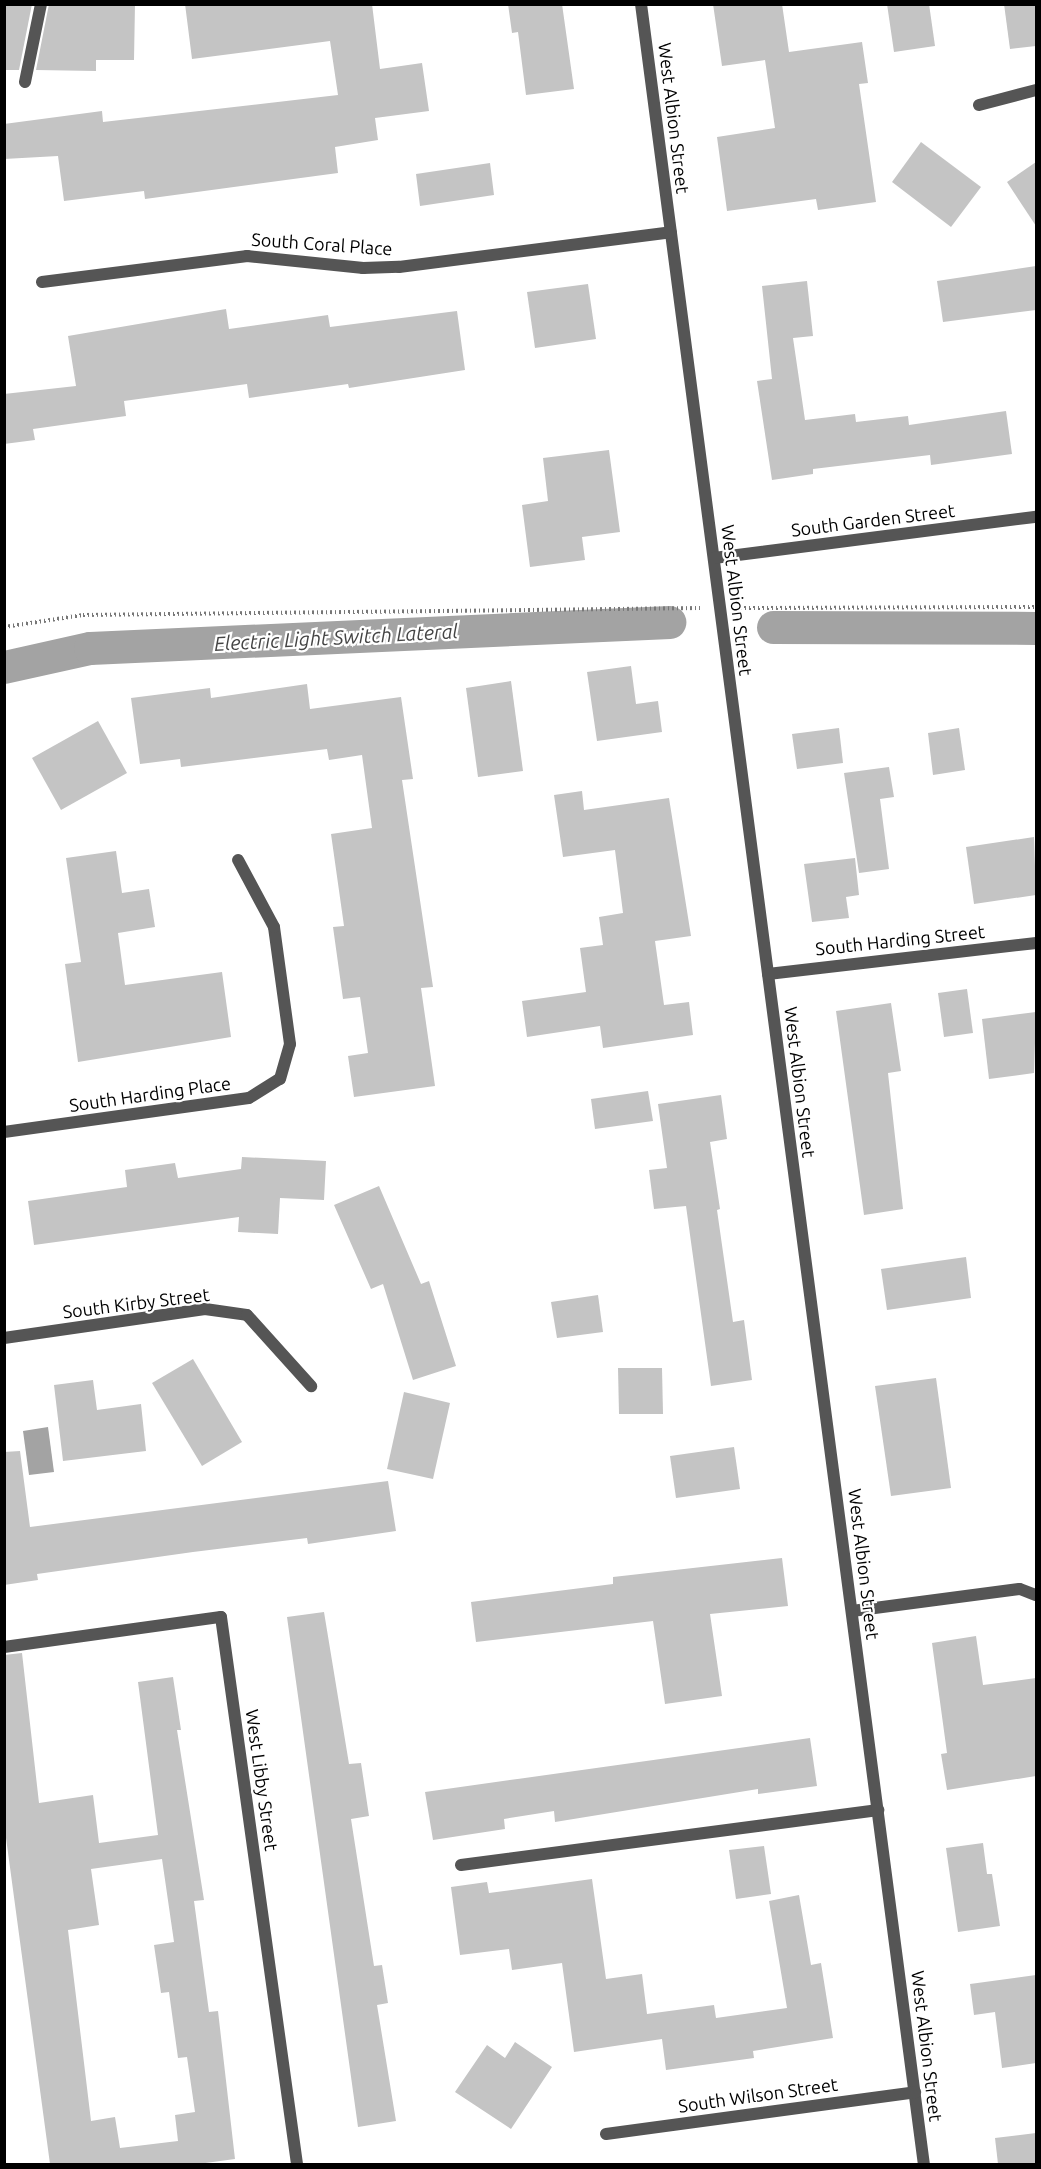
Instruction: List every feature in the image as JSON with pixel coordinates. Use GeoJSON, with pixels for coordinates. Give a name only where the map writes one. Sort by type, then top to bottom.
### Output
{"type":"FeatureCollection","features":[{"type":"Feature","properties":{"kind":"street"},"geometry":{"type":"LineString","coordinates":[[25,82],[40,4]]}},
{"type":"Feature","properties":{"kind":"street","name":"West Albion Street"},"geometry":{"type":"LineString","coordinates":[[641,4],[924,2164]]}},
{"type":"Feature","properties":{"kind":"street"},"geometry":{"type":"LineString","coordinates":[[979,105],[1036,90]]}},
{"type":"Feature","properties":{"kind":"street","name":"South Coral Place"},"geometry":{"type":"LineString","coordinates":[[42,282],[247,256],[363,268],[399,267],[671,232]]}},
{"type":"Feature","properties":{"kind":"street","name":"South Garden Street"},"geometry":{"type":"LineString","coordinates":[[714,558],[1036,517]]}},
{"type":"Feature","properties":{"kind":"street","name":"South Harding Place"},"geometry":{"type":"LineString","coordinates":[[4,1132],[249,1098],[280,1079],[290,1044],[274,927],[238,860]]}},
{"type":"Feature","properties":{"kind":"street","name":"South Harding Street"},"geometry":{"type":"LineString","coordinates":[[768,974],[1036,943]]}},
{"type":"Feature","properties":{"kind":"street","name":"South Kirby Street"},"geometry":{"type":"LineString","coordinates":[[4,1338],[205,1309],[248,1315],[311,1386]]}},
{"type":"Feature","properties":{"kind":"street"},"geometry":{"type":"LineString","coordinates":[[852,1611],[1020,1589],[1036,1595]]}},
{"type":"Feature","properties":{"kind":"street","name":"West Libby Street"},"geometry":{"type":"LineString","coordinates":[[4,1647],[221,1617],[297,2164]]}},
{"type":"Feature","properties":{"kind":"street"},"geometry":{"type":"LineString","coordinates":[[461,1865],[878,1810]]}},
{"type":"Feature","properties":{"kind":"street","name":"South Wilson Street"},"geometry":{"type":"LineString","coordinates":[[606,2134],[915,2092]]}},
{"type":"Feature","properties":{"kind":"path"},"geometry":{"type":"LineString","coordinates":[[4,627],[83,615],[1036,607]]}},
{"type":"Feature","properties":{"kind":"shaded area"},"geometry":{"type":"Polygon","coordinates":[[[48,1427],[54,1472],[29,1475],[23,1431],[48,1427]]]}},
{"type":"Feature","properties":{"kind":"building"},"geometry":{"type":"Polygon","coordinates":[[[4,4],[32,4],[19,70],[4,70],[4,4]]]}},
{"type":"Feature","properties":{"kind":"building"},"geometry":{"type":"Polygon","coordinates":[[[49,4],[135,4],[134,60],[96,60],[96,71],[36,70],[49,4]]]}},
{"type":"Feature","properties":{"kind":"building"},"geometry":{"type":"Polygon","coordinates":[[[185,4],[372,4],[380,69],[422,63],[429,111],[375,118],[378,140],[335,147],[338,173],[145,199],[144,191],[64,201],[58,156],[4,159],[4,124],[102,111],[103,122],[338,95],[330,41],[192,59],[185,4]]]}},
{"type":"Feature","properties":{"kind":"building"},"geometry":{"type":"Polygon","coordinates":[[[508,4],[562,4],[574,89],[526,95],[518,32],[512,33],[508,4]]]}},
{"type":"Feature","properties":{"kind":"building"},"geometry":{"type":"Polygon","coordinates":[[[713,4],[782,4],[789,52],[862,42],[868,83],[859,84],[876,202],[818,210],[816,199],[727,211],[717,137],[775,128],[765,60],[722,66],[713,4]]]}},
{"type":"Feature","properties":{"kind":"building"},"geometry":{"type":"Polygon","coordinates":[[[887,4],[929,4],[935,46],[894,52],[887,4]]]}},
{"type":"Feature","properties":{"kind":"building"},"geometry":{"type":"Polygon","coordinates":[[[1004,4],[1036,4],[1036,46],[1010,49],[1004,4]]]}},
{"type":"Feature","properties":{"kind":"building"},"geometry":{"type":"Polygon","coordinates":[[[921,142],[981,187],[951,227],[892,182],[921,142]]]}},
{"type":"Feature","properties":{"kind":"building"},"geometry":{"type":"Polygon","coordinates":[[[1036,162],[1036,226],[1007,182],[1036,162]]]}},
{"type":"Feature","properties":{"kind":"building"},"geometry":{"type":"Polygon","coordinates":[[[490,163],[494,195],[420,206],[416,174],[490,163]]]}},
{"type":"Feature","properties":{"kind":"building"},"geometry":{"type":"Polygon","coordinates":[[[1036,266],[1036,310],[943,322],[937,281],[1036,266]]]}},
{"type":"Feature","properties":{"kind":"building"},"geometry":{"type":"Polygon","coordinates":[[[807,281],[813,336],[793,338],[805,420],[855,414],[856,422],[908,416],[909,425],[1006,411],[1012,454],[931,465],[930,455],[813,469],[813,474],[772,480],[757,381],[772,379],[762,286],[807,281]]]}},
{"type":"Feature","properties":{"kind":"building"},"geometry":{"type":"Polygon","coordinates":[[[588,284],[596,339],[535,348],[527,292],[588,284]]]}},
{"type":"Feature","properties":{"kind":"building"},"geometry":{"type":"Polygon","coordinates":[[[226,309],[229,329],[328,315],[330,327],[457,311],[465,370],[349,388],[348,384],[249,398],[247,384],[124,401],[126,416],[33,429],[35,440],[4,444],[4,394],[76,386],[68,336],[226,309]]]}},
{"type":"Feature","properties":{"kind":"building"},"geometry":{"type":"Polygon","coordinates":[[[609,450],[620,532],[582,537],[585,560],[530,567],[522,505],[548,501],[543,458],[609,450]]]}},
{"type":"Feature","properties":{"kind":"building"},"geometry":{"type":"Polygon","coordinates":[[[631,666],[636,704],[658,701],[662,732],[597,741],[587,672],[631,666]]]}},
{"type":"Feature","properties":{"kind":"building"},"geometry":{"type":"Polygon","coordinates":[[[511,681],[523,771],[478,777],[466,688],[511,681]]]}},
{"type":"Feature","properties":{"kind":"building"},"geometry":{"type":"Polygon","coordinates":[[[307,684],[310,709],[401,697],[413,779],[402,780],[433,987],[421,988],[435,1086],[354,1097],[348,1056],[368,1053],[360,997],[343,999],[333,927],[344,926],[331,834],[372,828],[362,755],[329,760],[327,749],[181,767],[180,759],[140,764],[131,698],[210,688],[211,698],[307,684]]]}},
{"type":"Feature","properties":{"kind":"building"},"geometry":{"type":"Polygon","coordinates":[[[98,721],[127,773],[61,810],[32,758],[98,721]]]}},
{"type":"Feature","properties":{"kind":"building"},"geometry":{"type":"Polygon","coordinates":[[[839,728],[843,763],[797,769],[792,734],[839,728]]]}},
{"type":"Feature","properties":{"kind":"building"},"geometry":{"type":"Polygon","coordinates":[[[959,728],[965,770],[933,775],[928,733],[959,728]]]}},
{"type":"Feature","properties":{"kind":"building"},"geometry":{"type":"Polygon","coordinates":[[[889,767],[894,797],[880,799],[889,869],[859,873],[844,773],[889,767]]]}},
{"type":"Feature","properties":{"kind":"building"},"geometry":{"type":"Polygon","coordinates":[[[582,791],[584,810],[669,798],[691,936],[655,941],[664,1005],[689,1002],[693,1035],[603,1048],[600,1026],[527,1037],[522,1001],[586,992],[580,948],[603,945],[599,917],[623,913],[615,850],[563,857],[554,795],[582,791]]]}},
{"type":"Feature","properties":{"kind":"building"},"geometry":{"type":"Polygon","coordinates":[[[1034,837],[1036,895],[974,904],[966,847],[1034,837]]]}},
{"type":"Feature","properties":{"kind":"building"},"geometry":{"type":"Polygon","coordinates":[[[116,851],[122,893],[149,889],[155,927],[118,933],[125,985],[222,972],[231,1037],[78,1062],[65,964],[81,962],[66,858],[116,851]]]}},
{"type":"Feature","properties":{"kind":"building"},"geometry":{"type":"Polygon","coordinates":[[[855,858],[859,895],[846,897],[849,918],[812,922],[804,864],[855,858]]]}},
{"type":"Feature","properties":{"kind":"building"},"geometry":{"type":"Polygon","coordinates":[[[967,989],[973,1033],[944,1037],[938,993],[967,989]]]}},
{"type":"Feature","properties":{"kind":"building"},"geometry":{"type":"Polygon","coordinates":[[[891,1003],[901,1071],[888,1073],[903,1209],[864,1215],[836,1011],[891,1003]]]}},
{"type":"Feature","properties":{"kind":"building"},"geometry":{"type":"Polygon","coordinates":[[[1036,1012],[1034,1073],[989,1079],[982,1019],[1036,1012]]]}},
{"type":"Feature","properties":{"kind":"building"},"geometry":{"type":"Polygon","coordinates":[[[648,1091],[653,1121],[595,1129],[591,1099],[648,1091]]]}},
{"type":"Feature","properties":{"kind":"building"},"geometry":{"type":"Polygon","coordinates":[[[721,1095],[727,1139],[710,1142],[720,1209],[717,1210],[733,1322],[744,1320],[752,1380],[711,1386],[686,1206],[654,1209],[649,1170],[667,1168],[658,1104],[721,1095]]]}},
{"type":"Feature","properties":{"kind":"building"},"geometry":{"type":"Polygon","coordinates":[[[242,1157],[326,1161],[324,1200],[280,1198],[278,1234],[238,1232],[239,1217],[34,1245],[28,1201],[127,1187],[125,1170],[175,1163],[178,1178],[241,1169],[242,1157]]]}},
{"type":"Feature","properties":{"kind":"building"},"geometry":{"type":"Polygon","coordinates":[[[379,1186],[421,1284],[429,1281],[456,1366],[413,1380],[383,1284],[371,1289],[334,1205],[379,1186]]]}},
{"type":"Feature","properties":{"kind":"building"},"geometry":{"type":"Polygon","coordinates":[[[966,1257],[971,1298],[887,1310],[881,1269],[966,1257]]]}},
{"type":"Feature","properties":{"kind":"building"},"geometry":{"type":"Polygon","coordinates":[[[598,1295],[603,1332],[557,1338],[551,1302],[598,1295]]]}},
{"type":"Feature","properties":{"kind":"building"},"geometry":{"type":"Polygon","coordinates":[[[193,1359],[242,1442],[202,1466],[152,1383],[193,1359]]]}},
{"type":"Feature","properties":{"kind":"building"},"geometry":{"type":"Polygon","coordinates":[[[618,1368],[662,1368],[663,1414],[619,1414],[618,1368]]]}},
{"type":"Feature","properties":{"kind":"building"},"geometry":{"type":"Polygon","coordinates":[[[936,1378],[951,1488],[891,1496],[875,1386],[936,1378]]]}},
{"type":"Feature","properties":{"kind":"building"},"geometry":{"type":"Polygon","coordinates":[[[93,1380],[97,1410],[141,1404],[146,1451],[63,1461],[54,1385],[93,1380]]]}},
{"type":"Feature","properties":{"kind":"building"},"geometry":{"type":"Polygon","coordinates":[[[404,1392],[450,1403],[433,1479],[387,1469],[404,1392]]]}},
{"type":"Feature","properties":{"kind":"building"},"geometry":{"type":"Polygon","coordinates":[[[734,1447],[740,1489],[676,1498],[670,1456],[734,1447]]]}},
{"type":"Feature","properties":{"kind":"building"},"geometry":{"type":"Polygon","coordinates":[[[20,1451],[30,1527],[388,1481],[396,1531],[308,1544],[307,1538],[193,1552],[37,1574],[38,1580],[4,1585],[4,1452],[20,1451]]]}},
{"type":"Feature","properties":{"kind":"building"},"geometry":{"type":"Polygon","coordinates":[[[782,1558],[788,1606],[710,1614],[722,1696],[665,1704],[653,1621],[476,1642],[471,1602],[613,1584],[613,1577],[782,1558]]]}},
{"type":"Feature","properties":{"kind":"building"},"geometry":{"type":"Polygon","coordinates":[[[324,1612],[349,1764],[361,1763],[369,1816],[351,1819],[374,1966],[382,1965],[388,2003],[377,2005],[396,2121],[358,2127],[287,1617],[324,1612]]]}},
{"type":"Feature","properties":{"kind":"building"},"geometry":{"type":"Polygon","coordinates":[[[976,1636],[983,1685],[1036,1678],[1036,1776],[947,1790],[941,1754],[947,1753],[932,1643],[976,1636]]]}},
{"type":"Feature","properties":{"kind":"building"},"geometry":{"type":"Polygon","coordinates":[[[22,1653],[39,1803],[93,1795],[99,1843],[158,1835],[138,1682],[173,1677],[181,1730],[177,1730],[204,1900],[194,1901],[209,2012],[218,2011],[235,2159],[198,2164],[50,2164],[4,1823],[4,1655],[22,1653]],[[162,1859],[91,1869],[99,1925],[68,1930],[91,2121],[115,2117],[120,2148],[178,2141],[175,2115],[195,2112],[187,2057],[178,2058],[169,1992],[161,1993],[154,1945],[174,1942],[162,1859]]]}},
{"type":"Feature","properties":{"kind":"building"},"geometry":{"type":"Polygon","coordinates":[[[810,1738],[817,1786],[758,1794],[758,1789],[555,1822],[554,1811],[504,1819],[505,1829],[433,1840],[425,1792],[810,1738]]]}},
{"type":"Feature","properties":{"kind":"building"},"geometry":{"type":"Polygon","coordinates":[[[983,1843],[987,1874],[992,1874],[1000,1926],[958,1932],[946,1848],[983,1843]]]}},
{"type":"Feature","properties":{"kind":"building"},"geometry":{"type":"Polygon","coordinates":[[[764,1846],[771,1894],[736,1899],[729,1850],[764,1846]]]}},
{"type":"Feature","properties":{"kind":"building"},"geometry":{"type":"Polygon","coordinates":[[[592,1879],[606,1979],[642,1974],[647,2014],[714,2005],[716,2018],[787,2008],[769,1901],[799,1895],[811,1965],[821,1963],[833,2038],[753,2051],[754,2058],[666,2070],[662,2039],[574,2052],[562,1963],[512,1970],[509,1949],[460,1955],[451,1887],[487,1882],[489,1893],[592,1879]]]}},
{"type":"Feature","properties":{"kind":"building"},"geometry":{"type":"Polygon","coordinates":[[[1036,1975],[1036,2063],[1002,2068],[995,2012],[974,2015],[970,1984],[1036,1975]]]}},
{"type":"Feature","properties":{"kind":"building"},"geometry":{"type":"Polygon","coordinates":[[[515,2042],[552,2067],[511,2129],[455,2092],[487,2045],[505,2058],[515,2042]]]}},
{"type":"Feature","properties":{"kind":"building"},"geometry":{"type":"Polygon","coordinates":[[[1036,2133],[1036,2164],[998,2164],[995,2138],[1036,2133]]]}},
{"type":"Feature","properties":{"kind":"waterway","name":"Electric Light Switch Lateral"},"geometry":{"type":"LineString","coordinates":[[4,667],[90,648],[669,622]]}},
{"type":"Feature","properties":{"kind":"waterway","name":"Electric Light Switch Lateral"},"geometry":{"type":"LineString","coordinates":[[773,627],[1036,628]]}}]}
